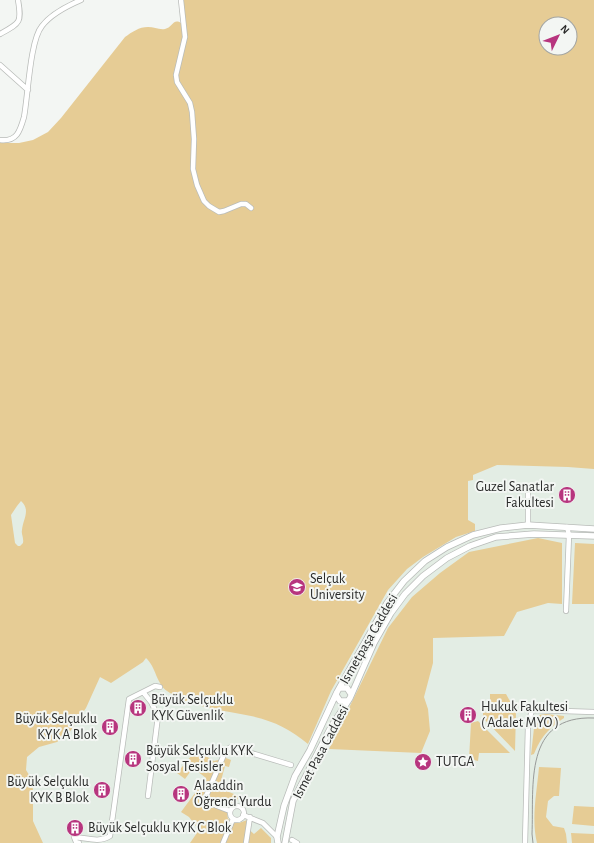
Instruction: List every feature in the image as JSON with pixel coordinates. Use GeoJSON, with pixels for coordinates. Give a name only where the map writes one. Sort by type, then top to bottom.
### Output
{"type":"FeatureCollection","features":[{"type":"Feature","properties":{"kind":"main road","name":"İsmetpaşa Caddesi"},"geometry":{"type":"LineString","coordinates":[[277,840],[284,806],[295,776],[310,750],[336,695],[387,603],[404,581],[425,561],[447,547],[473,535],[501,528],[528,525],[594,529]]}},
{"type":"Feature","properties":{"kind":"main road","name":"Ismet Pasa Caddesi"},"geometry":{"type":"LineString","coordinates":[[286,843],[293,801],[331,727],[348,701],[374,644],[391,613],[405,594],[423,576],[447,558],[470,546],[496,537],[534,534],[594,536]]}},
{"type":"Feature","properties":{"kind":"main road"},"geometry":{"type":"LineString","coordinates":[[340,688],[347,688],[351,694]]}},
{"type":"Feature","properties":{"kind":"main road"},"geometry":{"type":"LineString","coordinates":[[336,695],[340,701],[348,701]]}},
{"type":"Feature","properties":{"kind":"street"},"geometry":{"type":"LineString","coordinates":[[0,34],[19,21],[21,16],[18,0]]}},
{"type":"Feature","properties":{"kind":"street"},"geometry":{"type":"LineString","coordinates":[[0,140],[7,141],[13,139],[21,129],[35,39],[42,26],[57,13],[81,0]]}},
{"type":"Feature","properties":{"kind":"street"},"geometry":{"type":"LineString","coordinates":[[181,0],[184,37],[176,75],[177,82],[190,103],[192,112],[194,139],[193,169],[197,185],[204,201],[219,212],[241,204],[246,204],[251,208]]}},
{"type":"Feature","properties":{"kind":"street"},"geometry":{"type":"LineString","coordinates":[[0,65],[28,90]]}},
{"type":"Feature","properties":{"kind":"street"},"geometry":{"type":"LineString","coordinates":[[528,491],[528,525]]}},
{"type":"Feature","properties":{"kind":"street"},"geometry":{"type":"LineString","coordinates":[[566,612],[569,535],[567,527]]}},
{"type":"Feature","properties":{"kind":"street"},"geometry":{"type":"LineString","coordinates":[[78,843],[74,837],[96,843],[106,841],[110,836],[129,699],[155,686],[160,687]]}},
{"type":"Feature","properties":{"kind":"street"},"geometry":{"type":"LineString","coordinates":[[143,692],[151,702],[158,716],[148,796]]}},
{"type":"Feature","properties":{"kind":"street"},"geometry":{"type":"LineString","coordinates":[[525,843],[528,726],[532,710],[594,712]]}},
{"type":"Feature","properties":{"kind":"street"},"geometry":{"type":"LineString","coordinates":[[230,811],[204,802],[226,750],[231,747],[291,765]]}},
{"type":"Feature","properties":{"kind":"street"},"geometry":{"type":"LineString","coordinates":[[310,750],[316,757]]}},
{"type":"Feature","properties":{"kind":"street"},"geometry":{"type":"LineString","coordinates":[[230,811],[234,806],[239,807],[243,810],[243,815]]}},
{"type":"Feature","properties":{"kind":"street"},"geometry":{"type":"LineString","coordinates":[[230,811],[230,815],[233,819]]}},
{"type":"Feature","properties":{"kind":"street"},"geometry":{"type":"LineString","coordinates":[[243,815],[263,823],[277,840]]}},
{"type":"Feature","properties":{"kind":"street"},"geometry":{"type":"LineString","coordinates":[[233,819],[240,819],[243,815]]}},
{"type":"Feature","properties":{"kind":"street"},"geometry":{"type":"LineString","coordinates":[[246,843],[250,817]]}},
{"type":"Feature","properties":{"kind":"street"},"geometry":{"type":"LineString","coordinates":[[223,843],[233,819]]}},
{"type":"Feature","properties":{"kind":"street"},"geometry":{"type":"LineString","coordinates":[[292,840],[297,843]]}},
{"type":"Feature","properties":{"kind":"shaded area","name":"Selçuk University"},"geometry":{"type":"Polygon","coordinates":[[[180,0],[594,0],[594,469],[497,465],[473,475],[473,480],[468,481],[468,520],[475,524],[475,531],[456,537],[423,557],[407,569],[388,590],[331,691],[308,744],[295,734],[267,720],[197,705],[176,697],[163,688],[152,666],[146,658],[143,662],[111,683],[100,677],[86,708],[69,733],[57,742],[39,747],[27,757],[26,770],[31,778],[33,790],[33,821],[43,843],[0,843],[0,143],[19,143],[33,140],[48,132],[61,118],[125,37],[130,33],[148,27],[165,29],[174,22],[181,23],[180,0]],[[21,501],[11,515],[15,543],[18,546],[23,543],[22,532],[26,515],[26,508],[21,501]]]}},
{"type":"Feature","properties":{"kind":"shaded area","name":"Selçuk University"},"geometry":{"type":"Polygon","coordinates":[[[594,44],[594,843],[0,843],[0,330],[569,56],[578,56],[578,52],[594,44]]]}},
{"type":"Feature","properties":{"kind":"shaded area"},"geometry":{"type":"Polygon","coordinates":[[[538,538],[562,543],[562,604],[548,603],[517,612],[504,636],[433,638],[433,663],[424,697],[428,709],[430,731],[421,753],[329,749],[388,628],[412,597],[440,573],[469,552],[538,538]]]}},
{"type":"Feature","properties":{"kind":"shaded area"},"geometry":{"type":"Polygon","coordinates":[[[575,543],[594,544],[594,604],[572,604],[575,543]]]}},
{"type":"Feature","properties":{"kind":"shaded area"},"geometry":{"type":"Polygon","coordinates":[[[490,694],[506,694],[516,712],[515,751],[483,718],[483,712],[490,712],[490,694]]]}},
{"type":"Feature","properties":{"kind":"shaded area"},"geometry":{"type":"Polygon","coordinates":[[[546,714],[564,716],[564,718],[546,734],[539,743],[534,754],[531,755],[535,719],[539,715],[546,714]]]}},
{"type":"Feature","properties":{"kind":"shaded area"},"geometry":{"type":"Polygon","coordinates":[[[478,721],[510,753],[479,753],[478,761],[469,759],[471,723],[478,721]]]}},
{"type":"Feature","properties":{"kind":"shaded area"},"geometry":{"type":"Polygon","coordinates":[[[196,750],[214,761],[226,758],[231,760],[229,767],[225,766],[219,788],[239,796],[237,801],[228,806],[228,819],[239,823],[247,820],[246,827],[254,834],[261,828],[271,838],[271,843],[190,843],[199,830],[189,817],[181,812],[206,778],[193,768],[185,779],[177,773],[196,750]]]}},
{"type":"Feature","properties":{"kind":"shaded area"},"geometry":{"type":"Polygon","coordinates":[[[539,767],[561,768],[559,796],[554,796],[548,801],[546,817],[553,826],[564,828],[567,843],[537,843],[534,815],[539,767]]]}},
{"type":"Feature","properties":{"kind":"shaded area"},"geometry":{"type":"Polygon","coordinates":[[[574,806],[594,807],[594,826],[572,824],[574,806]]]}},
{"type":"Feature","properties":{"kind":"shaded area"},"geometry":{"type":"Polygon","coordinates":[[[571,833],[594,834],[594,843],[572,843],[571,833]]]}},
{"type":"Feature","properties":{"kind":"tram line"},"geometry":{"type":"LineString","coordinates":[[533,843],[534,775],[537,756],[544,740],[555,728],[571,720],[594,718]]}},
{"type":"Feature","properties":{"kind":"place","name":"Guzel Sanatlar Fakultesi"},"geometry":{"type":"Point","coordinates":[567,495]}},
{"type":"Feature","properties":{"kind":"place","name":"Selçuk University"},"geometry":{"type":"Point","coordinates":[297,587]}},
{"type":"Feature","properties":{"kind":"place","name":"Büyük Selçuklu KYK Güvenlik"},"geometry":{"type":"Point","coordinates":[138,708]}},
{"type":"Feature","properties":{"kind":"place","name":"Hukuk Fakultesi ( Adalet MYO )"},"geometry":{"type":"Point","coordinates":[468,715]}},
{"type":"Feature","properties":{"kind":"place","name":"Büyük Selçuklu KYK A Blok"},"geometry":{"type":"Point","coordinates":[110,727]}},
{"type":"Feature","properties":{"kind":"place","name":"Büyük Selçuklu KYK Sosyal Tesisler"},"geometry":{"type":"Point","coordinates":[133,759]}},
{"type":"Feature","properties":{"kind":"place","name":"TUTGA"},"geometry":{"type":"Point","coordinates":[423,762]}},
{"type":"Feature","properties":{"kind":"place","name":"Büyük Selçuklu KYK B Blok"},"geometry":{"type":"Point","coordinates":[102,790]}},
{"type":"Feature","properties":{"kind":"place","name":"Alaaddin Öğrenci Yurdu"},"geometry":{"type":"Point","coordinates":[181,794]}},
{"type":"Feature","properties":{"kind":"place","name":"Büyük Selçuklu KYK C Blok"},"geometry":{"type":"Point","coordinates":[75,828]}}]}
